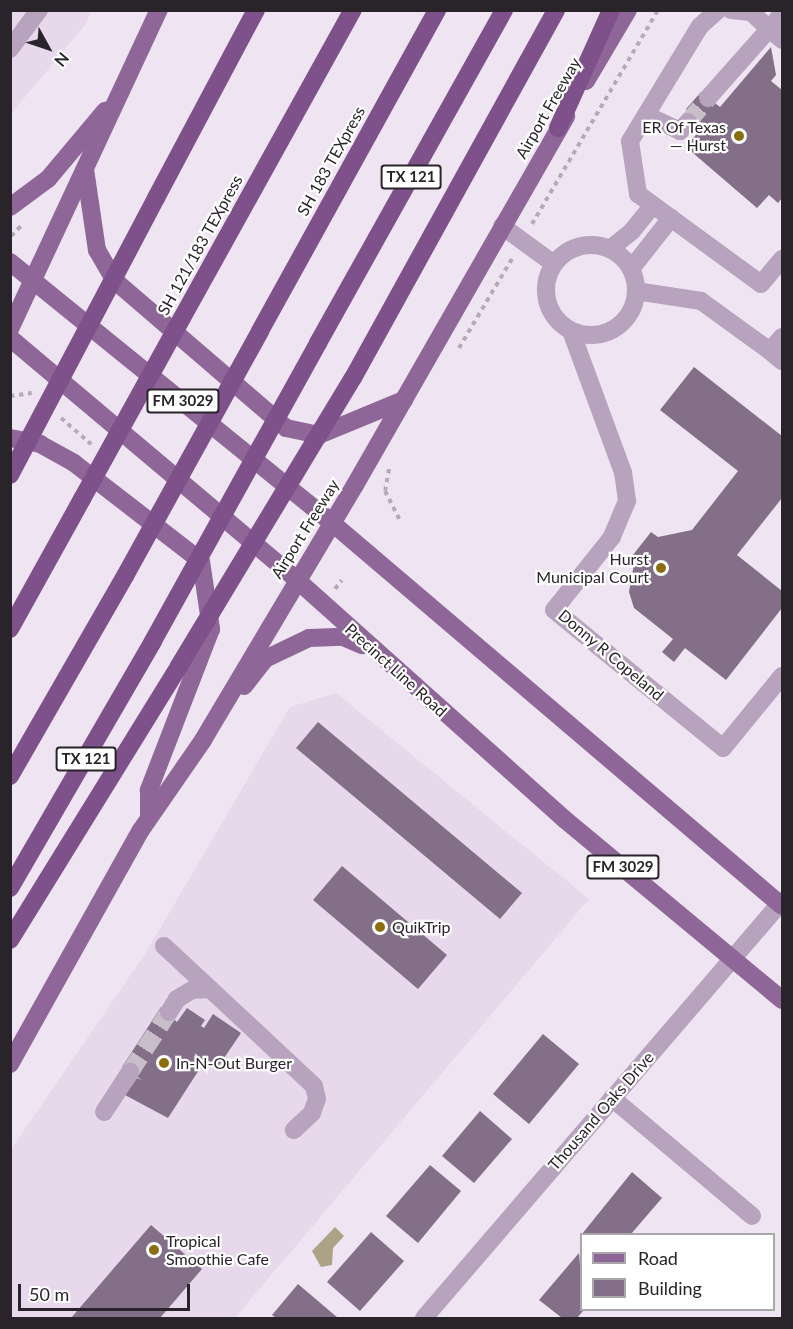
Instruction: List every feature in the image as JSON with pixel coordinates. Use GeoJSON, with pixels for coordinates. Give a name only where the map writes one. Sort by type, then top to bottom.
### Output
{"type":"FeatureCollection","features":[{"type":"Feature","properties":{"kind":"highway"},"geometry":{"type":"LineString","coordinates":[[10,475],[256,10]]}},
{"type":"Feature","properties":{"kind":"highway","name":"SH 121/183 TEXpress"},"geometry":{"type":"LineString","coordinates":[[10,628],[353,10]]}},
{"type":"Feature","properties":{"kind":"highway","name":"SH 183 TEXpress"},"geometry":{"type":"LineString","coordinates":[[10,776],[125,576],[424,33],[439,10]]}},
{"type":"Feature","properties":{"kind":"highway","name":"TX 121"},"geometry":{"type":"LineString","coordinates":[[10,888],[153,641],[504,10]]}},
{"type":"Feature","properties":{"kind":"highway"},"geometry":{"type":"LineString","coordinates":[[10,940],[180,666],[353,378],[556,10]]}},
{"type":"Feature","properties":{"kind":"highway"},"geometry":{"type":"LineString","coordinates":[[558,128],[611,10]]}},
{"type":"Feature","properties":{"kind":"main road"},"geometry":{"type":"LineString","coordinates":[[10,329],[159,10]]}},
{"type":"Feature","properties":{"kind":"main road","name":"Airport Freeway"},"geometry":{"type":"LineString","coordinates":[[10,1064],[149,817],[202,740],[404,400],[558,128],[628,10]]}},
{"type":"Feature","properties":{"kind":"main road"},"geometry":{"type":"LineString","coordinates":[[10,207],[48,179],[121,91]]}},
{"type":"Feature","properties":{"kind":"main road"},"geometry":{"type":"LineString","coordinates":[[85,169],[97,250],[114,280],[286,428],[319,435],[404,400]]}},
{"type":"Feature","properties":{"kind":"main road"},"geometry":{"type":"LineString","coordinates":[[10,262],[34,280]]}},
{"type":"Feature","properties":{"kind":"main road","name":"FM 3029"},"geometry":{"type":"LineString","coordinates":[[34,280],[331,522],[782,904]]}},
{"type":"Feature","properties":{"kind":"main road","name":"Precinct Line Road"},"geometry":{"type":"LineString","coordinates":[[10,338],[297,580],[563,818],[783,1000]]}},
{"type":"Feature","properties":{"kind":"main road"},"geometry":{"type":"LineString","coordinates":[[10,438],[40,444],[74,463],[201,561],[212,629],[150,790],[149,817]]}},
{"type":"Feature","properties":{"kind":"main road"},"geometry":{"type":"LineString","coordinates":[[202,740],[265,659],[309,638],[343,636],[374,650]]}},
{"type":"Feature","properties":{"kind":"street"},"geometry":{"type":"LineString","coordinates":[[10,49],[39,10]]}},
{"type":"Feature","properties":{"kind":"street"},"geometry":{"type":"LineString","coordinates":[[718,10],[700,26],[630,141],[638,194],[761,284],[783,259]]}},
{"type":"Feature","properties":{"kind":"street"},"geometry":{"type":"LineString","coordinates":[[731,10],[751,12],[776,34]]}},
{"type":"Feature","properties":{"kind":"street"},"geometry":{"type":"LineString","coordinates":[[708,98],[776,34],[783,14]]}},
{"type":"Feature","properties":{"kind":"street"},"geometry":{"type":"LineString","coordinates":[[646,115],[680,131],[688,122]]}},
{"type":"Feature","properties":{"kind":"street"},"geometry":{"type":"LineString","coordinates":[[610,249],[633,231],[653,205]]}},
{"type":"Feature","properties":{"kind":"street"},"geometry":{"type":"LineString","coordinates":[[631,269],[671,218]]}},
{"type":"Feature","properties":{"kind":"street"},"geometry":{"type":"LineString","coordinates":[[502,226],[554,264],[579,247],[610,249],[631,269],[636,291],[626,319],[614,328],[593,335],[571,331]]}},
{"type":"Feature","properties":{"kind":"street","name":"Donny R Copeland"},"geometry":{"type":"LineString","coordinates":[[554,264],[547,278],[549,309],[571,331],[623,472],[627,501],[612,537],[554,610],[723,748],[783,676]]}},
{"type":"Feature","properties":{"kind":"street"},"geometry":{"type":"LineString","coordinates":[[636,291],[700,301],[778,350]]}},
{"type":"Feature","properties":{"kind":"street","name":"Thousand Oaks Drive"},"geometry":{"type":"LineString","coordinates":[[424,1318],[782,904]]}},
{"type":"Feature","properties":{"kind":"street"},"geometry":{"type":"LineString","coordinates":[[164,946],[314,1086],[317,1099],[312,1113],[294,1130]]}},
{"type":"Feature","properties":{"kind":"street"},"geometry":{"type":"LineString","coordinates":[[169,1012],[177,999],[192,990],[210,989]]}},
{"type":"Feature","properties":{"kind":"street"},"geometry":{"type":"LineString","coordinates":[[104,1112],[130,1072]]}},
{"type":"Feature","properties":{"kind":"street"},"geometry":{"type":"LineString","coordinates":[[612,1098],[752,1216]]}},
{"type":"Feature","properties":{"kind":"path"},"geometry":{"type":"LineString","coordinates":[[457,353],[658,10]]}},
{"type":"Feature","properties":{"kind":"path"},"geometry":{"type":"LineString","coordinates":[[11,236],[21,226],[27,227]]}},
{"type":"Feature","properties":{"kind":"path"},"geometry":{"type":"LineString","coordinates":[[394,460],[385,491],[400,520]]}},
{"type":"Feature","properties":{"kind":"shaded area"},"geometry":{"type":"Polygon","coordinates":[[[11,11],[91,11],[85,25],[11,114],[11,11]]]}},
{"type":"Feature","properties":{"kind":"shaded area"},"geometry":{"type":"Polygon","coordinates":[[[336,693],[589,899],[235,1318],[11,1318],[10,1151],[145,954],[290,707],[336,693]]]}},
{"type":"Feature","properties":{"kind":"shaded area"},"geometry":{"type":"Polygon","coordinates":[[[335,1227],[344,1236],[333,1248],[332,1265],[321,1267],[312,1251],[335,1227]]]}},
{"type":"Feature","properties":{"kind":"building","name":"ER Of Texas — Hurst"},"geometry":{"type":"Polygon","coordinates":[[[771,47],[776,75],[771,81],[782,90],[782,198],[778,203],[769,195],[757,208],[686,147],[704,125],[686,109],[701,92],[720,107],[771,47]]]}},
{"type":"Feature","properties":{"kind":"building"},"geometry":{"type":"Polygon","coordinates":[[[694,367],[782,436],[782,498],[737,555],[782,591],[782,608],[726,680],[685,648],[674,662],[662,652],[673,639],[634,608],[629,592],[634,564],[629,560],[651,532],[658,537],[692,530],[738,471],[660,410],[694,367]]]}},
{"type":"Feature","properties":{"kind":"building","name":"QuikTrip"},"geometry":{"type":"Polygon","coordinates":[[[318,722],[522,893],[500,919],[296,748],[318,722]]]}},
{"type":"Feature","properties":{"kind":"building","name":"QuikTrip"},"geometry":{"type":"Polygon","coordinates":[[[342,866],[447,955],[418,989],[313,900],[342,866]]]}},
{"type":"Feature","properties":{"kind":"building","name":"In-N-Out Burger"},"geometry":{"type":"Polygon","coordinates":[[[161,1007],[177,1022],[187,1008],[205,1020],[201,1026],[204,1028],[213,1014],[241,1033],[218,1067],[206,1059],[168,1118],[125,1095],[137,1078],[142,1080],[122,1067],[161,1007]]]}},
{"type":"Feature","properties":{"kind":"building"},"geometry":{"type":"Polygon","coordinates":[[[543,1034],[579,1064],[529,1124],[493,1094],[543,1034]]]}},
{"type":"Feature","properties":{"kind":"building"},"geometry":{"type":"Polygon","coordinates":[[[480,1111],[512,1139],[474,1183],[442,1156],[480,1111]]]}},
{"type":"Feature","properties":{"kind":"building"},"geometry":{"type":"Polygon","coordinates":[[[430,1165],[461,1191],[418,1243],[386,1216],[430,1165]]]}},
{"type":"Feature","properties":{"kind":"building"},"geometry":{"type":"Polygon","coordinates":[[[632,1172],[662,1198],[632,1233],[583,1233],[632,1172]]]}},
{"type":"Feature","properties":{"kind":"building"},"geometry":{"type":"Polygon","coordinates":[[[151,1225],[202,1269],[160,1318],[71,1318],[151,1225]]]}},
{"type":"Feature","properties":{"kind":"building"},"geometry":{"type":"Polygon","coordinates":[[[371,1232],[404,1261],[360,1311],[327,1282],[371,1232]]]}},
{"type":"Feature","properties":{"kind":"building"},"geometry":{"type":"Polygon","coordinates":[[[579,1253],[580,1311],[583,1311],[577,1318],[562,1318],[539,1300],[579,1253]]]}},
{"type":"Feature","properties":{"kind":"building"},"geometry":{"type":"Polygon","coordinates":[[[298,1284],[338,1318],[276,1318],[272,1315],[298,1284]]]}},
{"type":"Feature","properties":{"kind":"tunnel"},"geometry":{"type":"LineString","coordinates":[[688,122],[708,98]]}},
{"type":"Feature","properties":{"kind":"tunnel"},"geometry":{"type":"LineString","coordinates":[[130,1072],[169,1012]]}},
{"type":"Feature","properties":{"kind":"place","name":"ER Of Texas — Hurst"},"geometry":{"type":"Point","coordinates":[739,136]}},
{"type":"Feature","properties":{"kind":"place","name":"Hurst Municipal Court"},"geometry":{"type":"Point","coordinates":[661,568]}},
{"type":"Feature","properties":{"kind":"place","name":"QuikTrip"},"geometry":{"type":"Point","coordinates":[380,927]}},
{"type":"Feature","properties":{"kind":"place","name":"In-N-Out Burger"},"geometry":{"type":"Point","coordinates":[164,1063]}},
{"type":"Feature","properties":{"kind":"place","name":"Tropical Smoothie Cafe"},"geometry":{"type":"Point","coordinates":[154,1250]}}]}
